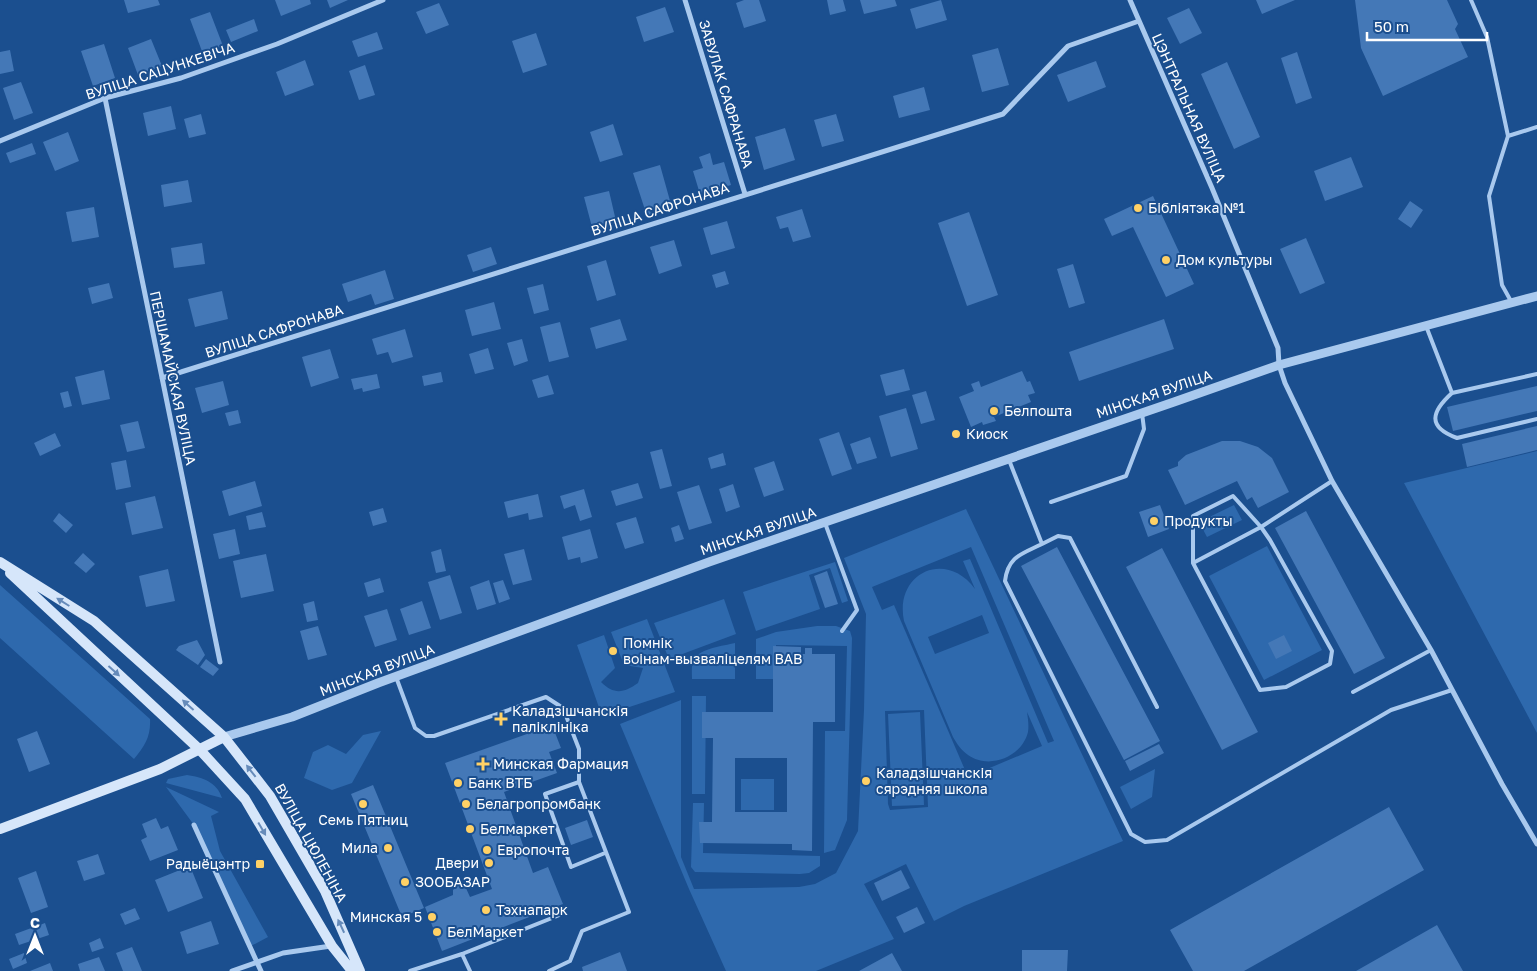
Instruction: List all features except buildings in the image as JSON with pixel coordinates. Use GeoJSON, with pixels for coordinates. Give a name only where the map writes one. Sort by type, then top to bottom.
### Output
{"type":"FeatureCollection","features":[{"type":"Feature","properties":{"kind":"main road","name":"ВУЛІЦА ЦЮЛЕНІНА"},"geometry":{"type":"LineString","coordinates":[[0,563],[94,621],[224,737],[270,796],[324,891],[360,971]]}},
{"type":"Feature","properties":{"kind":"main road"},"geometry":{"type":"LineString","coordinates":[[0,563],[200,750],[245,800],[332,946],[352,971]]}},
{"type":"Feature","properties":{"kind":"main road","name":"МІНСКАЯ ВУЛІЦА"},"geometry":{"type":"LineString","coordinates":[[0,829],[160,769],[224,737]]}},
{"type":"Feature","properties":{"kind":"street","name":"ВУЛІЦА САЦУНКЕВІЧА"},"geometry":{"type":"LineString","coordinates":[[0,141],[105,98],[190,75],[276,44],[383,0]]}},
{"type":"Feature","properties":{"kind":"street","name":"ЗАВУЛАК САФРАНАВА"},"geometry":{"type":"LineString","coordinates":[[685,0],[745,194]]}},
{"type":"Feature","properties":{"kind":"street","name":"ЦЭНТРАЛЬНАЯ ВУЛІЦА"},"geometry":{"type":"LineString","coordinates":[[1130,0],[1212,188],[1278,348],[1279,364],[1285,383],[1332,481],[1431,650],[1502,784],[1537,844]]}},
{"type":"Feature","properties":{"kind":"street","name":"ВУЛІЦА САФРОНАВА"},"geometry":{"type":"LineString","coordinates":[[162,378],[1003,114],[1068,46],[1139,21]]}},
{"type":"Feature","properties":{"kind":"street","name":"ПЕРШАМАЙСКАЯ ВУЛІЦА"},"geometry":{"type":"LineString","coordinates":[[105,98],[220,662]]}},
{"type":"Feature","properties":{"kind":"street","name":"МІНСКАЯ ВУЛІЦА"},"geometry":{"type":"LineString","coordinates":[[224,737],[292,717],[396,676],[709,562],[1009,460],[1279,364],[1537,296]]}},
{"type":"Feature","properties":{"kind":"street"},"geometry":{"type":"LineString","coordinates":[[194,825],[261,971]]}},
{"type":"Feature","properties":{"kind":"street"},"geometry":{"type":"LineString","coordinates":[[232,971],[283,953],[332,946]]}},
{"type":"Feature","properties":{"kind":"lane"},"geometry":{"type":"LineString","coordinates":[[1471,0],[1487,37],[1508,136],[1489,196],[1502,285],[1512,303]]}},
{"type":"Feature","properties":{"kind":"lane"},"geometry":{"type":"LineString","coordinates":[[1508,136],[1537,127]]}},
{"type":"Feature","properties":{"kind":"lane"},"geometry":{"type":"LineString","coordinates":[[1426,326],[1452,393]]}},
{"type":"Feature","properties":{"kind":"lane"},"geometry":{"type":"LineString","coordinates":[[1537,374],[1452,393],[1440,404],[1435,414],[1437,425],[1444,434],[1457,438],[1537,420]]}},
{"type":"Feature","properties":{"kind":"lane"},"geometry":{"type":"LineString","coordinates":[[1051,502],[1126,476],[1144,428],[1142,413]]}},
{"type":"Feature","properties":{"kind":"lane"},"geometry":{"type":"LineString","coordinates":[[1009,460],[1042,544]]}},
{"type":"Feature","properties":{"kind":"lane"},"geometry":{"type":"LineString","coordinates":[[1193,563],[1261,527],[1332,481]]}},
{"type":"Feature","properties":{"kind":"lane"},"geometry":{"type":"LineString","coordinates":[[1233,496],[1261,527],[1332,651],[1330,664],[1301,680],[1286,687],[1260,690],[1193,563],[1193,516],[1233,496]]}},
{"type":"Feature","properties":{"kind":"lane"},"geometry":{"type":"LineString","coordinates":[[825,523],[857,610],[842,631]]}},
{"type":"Feature","properties":{"kind":"lane"},"geometry":{"type":"LineString","coordinates":[[1157,707],[1070,538],[1058,536],[1013,559],[1006,570],[1005,581],[1131,834],[1146,842],[1166,840],[1391,710],[1452,690]]}},
{"type":"Feature","properties":{"kind":"lane"},"geometry":{"type":"LineString","coordinates":[[1353,692],[1431,650]]}},
{"type":"Feature","properties":{"kind":"lane"},"geometry":{"type":"LineString","coordinates":[[396,676],[415,728],[426,736],[434,736],[546,697],[563,708],[579,749],[579,782],[629,912],[582,931],[570,961],[549,971]]}},
{"type":"Feature","properties":{"kind":"lane"},"geometry":{"type":"LineString","coordinates":[[579,782],[545,794],[571,867],[605,853]]}},
{"type":"Feature","properties":{"kind":"lane"},"geometry":{"type":"LineString","coordinates":[[410,971],[462,954],[562,914]]}},
{"type":"Feature","properties":{"kind":"lane"},"geometry":{"type":"LineString","coordinates":[[462,954],[470,971]]}},
{"type":"Feature","properties":{"kind":"shaded area"},"geometry":{"type":"Polygon","coordinates":[[[1537,451],[1537,733],[1404,483],[1537,451]]]}},
{"type":"Feature","properties":{"kind":"shaded area"},"geometry":{"type":"Polygon","coordinates":[[[1234,505],[1242,520],[1207,537],[1199,522],[1234,505]]]}},
{"type":"Feature","properties":{"kind":"shaded area"},"geometry":{"type":"Polygon","coordinates":[[[966,509],[1123,841],[964,906],[934,921],[906,864],[864,884],[894,939],[816,971],[726,971],[689,889],[620,724],[681,700],[681,857],[694,889],[799,887],[815,884],[836,873],[858,831],[864,710],[866,614],[844,558],[966,509]],[[971,547],[872,587],[882,610],[894,605],[968,777],[1042,746],[1027,712],[1028,732],[1025,741],[1004,759],[985,761],[976,759],[963,751],[953,737],[904,621],[903,604],[907,590],[914,579],[925,572],[937,569],[950,570],[963,577],[975,589],[963,561],[970,559],[1048,743],[1054,741],[971,547]],[[982,615],[928,637],[935,654],[989,633],[982,615]],[[924,710],[885,711],[888,804],[890,810],[928,807],[924,710]]]}},
{"type":"Feature","properties":{"kind":"shaded area"},"geometry":{"type":"Polygon","coordinates":[[[1267,546],[1322,650],[1264,680],[1209,576],[1267,546]]]}},
{"type":"Feature","properties":{"kind":"shaded area"},"geometry":{"type":"Polygon","coordinates":[[[835,562],[848,601],[842,603],[830,568],[809,575],[820,609],[756,631],[743,592],[835,562]]]}},
{"type":"Feature","properties":{"kind":"shaded area"},"geometry":{"type":"Polygon","coordinates":[[[0,585],[150,719],[146,740],[134,759],[0,638],[0,585]]]}},
{"type":"Feature","properties":{"kind":"shaded area"},"geometry":{"type":"Polygon","coordinates":[[[724,599],[736,634],[669,659],[654,623],[724,599]]]}},
{"type":"Feature","properties":{"kind":"shaded area"},"geometry":{"type":"Polygon","coordinates":[[[647,619],[675,692],[602,716],[577,645],[604,635],[615,668],[601,682],[615,691],[624,691],[638,683],[643,668],[624,665],[611,632],[647,619]]]}},
{"type":"Feature","properties":{"kind":"shaded area"},"geometry":{"type":"Polygon","coordinates":[[[817,626],[836,626],[850,631],[852,638],[847,820],[835,850],[824,853],[825,731],[845,731],[847,646],[776,645],[776,679],[756,679],[756,639],[776,632],[817,626]]]}},
{"type":"Feature","properties":{"kind":"shaded area"},"geometry":{"type":"Polygon","coordinates":[[[735,643],[735,679],[692,679],[692,664],[697,655],[713,648],[735,643]]]}},
{"type":"Feature","properties":{"kind":"shaded area"},"geometry":{"type":"Polygon","coordinates":[[[692,696],[706,696],[705,794],[692,794],[692,696]]]}},
{"type":"Feature","properties":{"kind":"shaded area"},"geometry":{"type":"Polygon","coordinates":[[[920,712],[924,805],[892,806],[888,714],[920,712]]]}},
{"type":"Feature","properties":{"kind":"shaded area"},"geometry":{"type":"Polygon","coordinates":[[[381,731],[352,783],[332,790],[304,778],[313,752],[328,745],[346,754],[363,735],[381,731]]]}},
{"type":"Feature","properties":{"kind":"shaded area"},"geometry":{"type":"Polygon","coordinates":[[[1155,769],[1152,797],[1131,809],[1120,787],[1155,769]]]}},
{"type":"Feature","properties":{"kind":"shaded area"},"geometry":{"type":"Polygon","coordinates":[[[187,775],[198,777],[213,784],[220,792],[222,798],[166,783],[168,779],[187,775]]]}},
{"type":"Feature","properties":{"kind":"shaded area"},"geometry":{"type":"Polygon","coordinates":[[[741,779],[774,779],[774,810],[741,810],[741,779]]]}},
{"type":"Feature","properties":{"kind":"shaded area"},"geometry":{"type":"Polygon","coordinates":[[[166,787],[219,812],[211,816],[220,851],[268,937],[251,946],[194,825],[166,787]]]}},
{"type":"Feature","properties":{"kind":"shaded area"},"geometry":{"type":"Polygon","coordinates":[[[693,803],[704,803],[703,853],[820,856],[820,866],[809,873],[800,874],[695,872],[691,867],[693,803]]]}},
{"type":"Feature","properties":{"kind":"place","name":"Бібліятэка №1"},"geometry":{"type":"Point","coordinates":[1138,208]}},
{"type":"Feature","properties":{"kind":"place","name":"Дом культуры"},"geometry":{"type":"Point","coordinates":[1166,260]}},
{"type":"Feature","properties":{"kind":"place","name":"Белпошта"},"geometry":{"type":"Point","coordinates":[994,411]}},
{"type":"Feature","properties":{"kind":"place","name":"Киоск"},"geometry":{"type":"Point","coordinates":[956,434]}},
{"type":"Feature","properties":{"kind":"place","name":"Продукты"},"geometry":{"type":"Point","coordinates":[1154,521]}},
{"type":"Feature","properties":{"kind":"place","name":"Помнік воінам-вызваліцелям ВАВ"},"geometry":{"type":"Point","coordinates":[613,651]}},
{"type":"Feature","properties":{"kind":"place","name":"Каладзішчанскія паліклініка"},"geometry":{"type":"Point","coordinates":[501,719]}},
{"type":"Feature","properties":{"kind":"place","name":"Минская Фармация"},"geometry":{"type":"Point","coordinates":[483,764]}},
{"type":"Feature","properties":{"kind":"place","name":"Каладзішчанскія сярэдняя школа"},"geometry":{"type":"Point","coordinates":[866,781]}},
{"type":"Feature","properties":{"kind":"place","name":"Банк ВТБ"},"geometry":{"type":"Point","coordinates":[458,783]}},
{"type":"Feature","properties":{"kind":"place","name":"Семь Пятниц"},"geometry":{"type":"Point","coordinates":[363,804]}},
{"type":"Feature","properties":{"kind":"place","name":"Белагропромбанк"},"geometry":{"type":"Point","coordinates":[466,804]}},
{"type":"Feature","properties":{"kind":"place","name":"Белмаркет"},"geometry":{"type":"Point","coordinates":[470,829]}},
{"type":"Feature","properties":{"kind":"place","name":"Мила"},"geometry":{"type":"Point","coordinates":[388,848]}},
{"type":"Feature","properties":{"kind":"place","name":"Европочта"},"geometry":{"type":"Point","coordinates":[487,850]}},
{"type":"Feature","properties":{"kind":"place","name":"Двери"},"geometry":{"type":"Point","coordinates":[489,863]}},
{"type":"Feature","properties":{"kind":"place","name":"Радыёцэнтр"},"geometry":{"type":"Point","coordinates":[260,864]}},
{"type":"Feature","properties":{"kind":"place","name":"ЗООБАЗАР"},"geometry":{"type":"Point","coordinates":[405,882]}},
{"type":"Feature","properties":{"kind":"place","name":"Тэхнапарк"},"geometry":{"type":"Point","coordinates":[486,910]}},
{"type":"Feature","properties":{"kind":"place","name":"Минская 5"},"geometry":{"type":"Point","coordinates":[432,917]}},
{"type":"Feature","properties":{"kind":"place","name":"БелМаркет"},"geometry":{"type":"Point","coordinates":[437,932]}}]}
